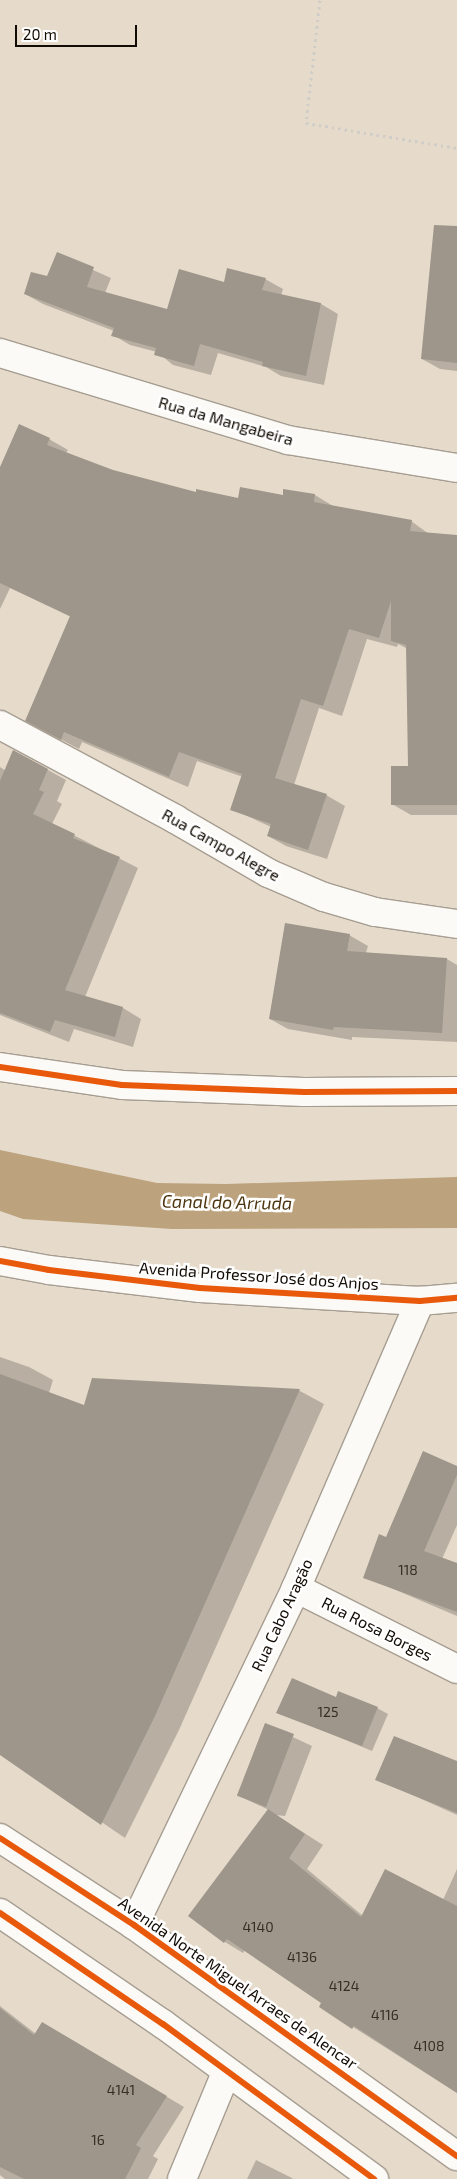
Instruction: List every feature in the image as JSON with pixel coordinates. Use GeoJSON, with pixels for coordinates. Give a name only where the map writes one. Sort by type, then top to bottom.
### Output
{"type":"FeatureCollection","features":[{"type":"Feature","properties":{"kind":"street","name":"Rua da Mangabeira"},"geometry":{"type":"LineString","coordinates":[[0,353],[288,440],[457,468]]}},
{"type":"Feature","properties":{"kind":"street","name":"Rua Campo Alegre"},"geometry":{"type":"LineString","coordinates":[[0,725],[175,819],[268,873],[324,897],[375,912],[457,924]]}},
{"type":"Feature","properties":{"kind":"street"},"geometry":{"type":"LineString","coordinates":[[0,1067],[122,1085],[304,1092],[457,1090]]}},
{"type":"Feature","properties":{"kind":"street","name":"Avenida Professor José dos Anjos"},"geometry":{"type":"LineString","coordinates":[[0,1261],[49,1270],[200,1288],[420,1300],[457,1298]]}},
{"type":"Feature","properties":{"kind":"street","name":"Rua Cabo Aragão"},"geometry":{"type":"LineString","coordinates":[[134,1925],[296,1588],[420,1300]]}},
{"type":"Feature","properties":{"kind":"street","name":"Rua Rosa Borges"},"geometry":{"type":"LineString","coordinates":[[296,1588],[457,1669]]}},
{"type":"Feature","properties":{"kind":"street","name":"Avenida Norte Miguel Arraes de Alencar"},"geometry":{"type":"LineString","coordinates":[[0,1838],[134,1925],[457,2156]]}},
{"type":"Feature","properties":{"kind":"street"},"geometry":{"type":"LineString","coordinates":[[0,1913],[163,2024],[226,2073],[374,2179]]}},
{"type":"Feature","properties":{"kind":"street"},"geometry":{"type":"LineString","coordinates":[[182,2179],[226,2073]]}},
{"type":"Feature","properties":{"kind":"path"},"geometry":{"type":"LineString","coordinates":[[320,0],[306,123],[457,148]]}},
{"type":"Feature","properties":{"kind":"water","name":"Canal do Arruda"},"geometry":{"type":"Polygon","coordinates":[[[0,1150],[157,1183],[226,1184],[457,1177],[457,1228],[172,1229],[23,1219],[0,1211],[0,1150]]]}},
{"type":"Feature","properties":{"kind":"building"},"geometry":{"type":"Polygon","coordinates":[[[434,225],[457,226],[457,363],[421,359],[434,225]]]}},
{"type":"Feature","properties":{"kind":"building"},"geometry":{"type":"Polygon","coordinates":[[[57,252],[94,267],[87,287],[167,309],[179,269],[224,282],[227,268],[266,278],[262,290],[321,303],[306,376],[262,366],[263,362],[200,344],[194,366],[154,355],[156,348],[111,336],[114,328],[24,294],[31,272],[47,276],[57,252]]]}},
{"type":"Feature","properties":{"kind":"building"},"geometry":{"type":"Polygon","coordinates":[[[19,424],[50,438],[47,445],[113,470],[196,492],[196,489],[238,498],[240,487],[283,495],[283,489],[315,494],[314,502],[412,520],[410,531],[457,535],[457,805],[391,805],[391,766],[408,766],[406,645],[391,641],[391,601],[379,638],[349,629],[323,706],[301,699],[275,778],[327,794],[308,850],[267,836],[271,824],[230,810],[242,774],[179,752],[169,777],[64,732],[61,740],[25,721],[70,616],[0,583],[0,467],[19,424]]]}},
{"type":"Feature","properties":{"kind":"building"},"geometry":{"type":"Polygon","coordinates":[[[13,750],[48,769],[39,790],[44,792],[33,814],[75,834],[73,838],[120,857],[65,990],[123,1007],[115,1037],[55,1020],[50,1032],[0,1013],[0,781],[13,750]]]}},
{"type":"Feature","properties":{"kind":"building"},"geometry":{"type":"Polygon","coordinates":[[[285,923],[350,934],[347,951],[447,958],[442,1033],[334,1027],[333,1030],[269,1019],[285,923]]]}},
{"type":"Feature","properties":{"kind":"building"},"geometry":{"type":"Polygon","coordinates":[[[0,1374],[84,1405],[92,1378],[300,1389],[155,1716],[101,1825],[0,1755],[0,1374]]]}},
{"type":"Feature","properties":{"kind":"building"},"geometry":{"type":"Polygon","coordinates":[[[423,1451],[457,1466],[457,1475],[424,1551],[457,1563],[457,1612],[363,1578],[379,1534],[386,1537],[423,1451]]]}},
{"type":"Feature","properties":{"kind":"building"},"geometry":{"type":"Polygon","coordinates":[[[292,1678],[336,1697],[338,1691],[378,1707],[362,1746],[276,1713],[292,1678]]]}},
{"type":"Feature","properties":{"kind":"building"},"geometry":{"type":"Polygon","coordinates":[[[265,1723],[294,1734],[266,1807],[237,1796],[265,1723]]]}},
{"type":"Feature","properties":{"kind":"building"},"geometry":{"type":"Polygon","coordinates":[[[394,1736],[457,1761],[457,1813],[375,1780],[394,1736]]]}},
{"type":"Feature","properties":{"kind":"building"},"geometry":{"type":"Polygon","coordinates":[[[268,1809],[305,1834],[289,1858],[361,1917],[385,1869],[457,1906],[457,2093],[354,2026],[352,2029],[319,2007],[321,2003],[227,1939],[224,1943],[188,1916],[268,1809]]]}},
{"type":"Feature","properties":{"kind":"building"},"geometry":{"type":"Polygon","coordinates":[[[0,2008],[34,2035],[42,2022],[167,2096],[136,2145],[141,2148],[125,2179],[24,2179],[0,2167],[0,2008]]]}},
{"type":"Feature","properties":{"kind":"cycle path"},"geometry":{"type":"LineString","coordinates":[[0,1067],[122,1085],[304,1092],[457,1091]]}},
{"type":"Feature","properties":{"kind":"cycle path"},"geometry":{"type":"LineString","coordinates":[[0,1261],[49,1270],[200,1288],[420,1301],[457,1298]]}},
{"type":"Feature","properties":{"kind":"cycle path"},"geometry":{"type":"LineString","coordinates":[[0,1838],[134,1925],[457,2156]]}},
{"type":"Feature","properties":{"kind":"cycle path"},"geometry":{"type":"LineString","coordinates":[[0,1913],[163,2024],[374,2179]]}}]}
